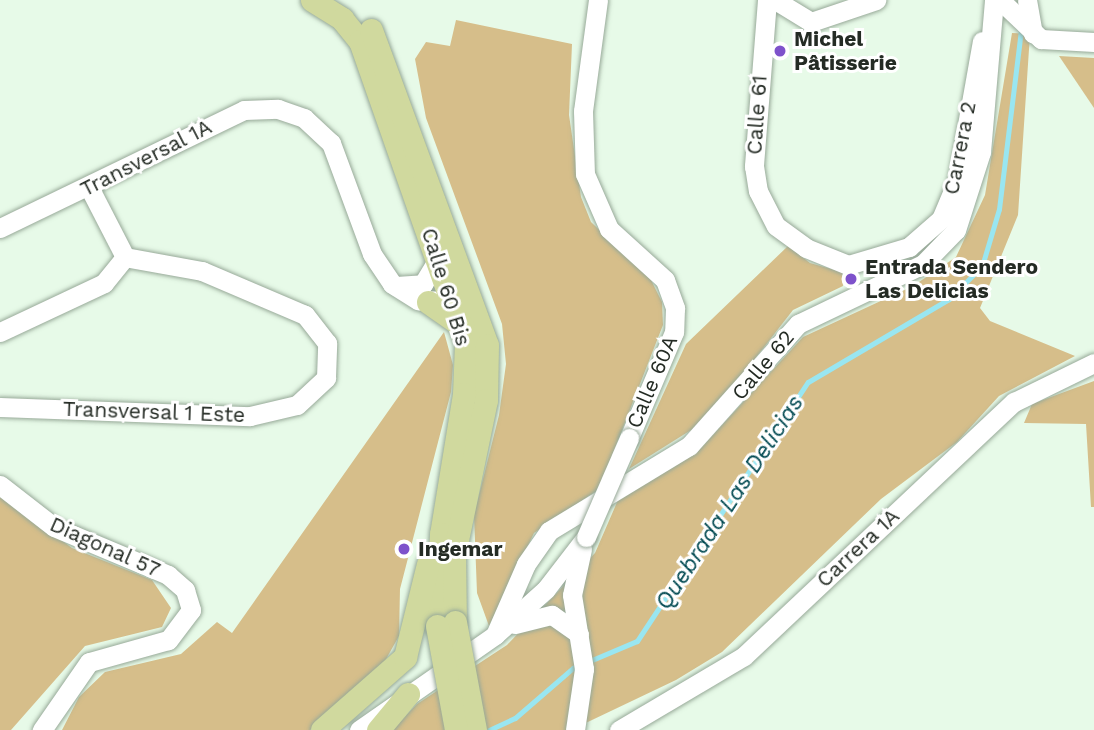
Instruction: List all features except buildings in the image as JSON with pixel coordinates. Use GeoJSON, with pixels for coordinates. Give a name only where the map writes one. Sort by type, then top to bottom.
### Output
{"type":"FeatureCollection","features":[{"type":"Feature","properties":{"kind":"main road","name":"Calle 60 Bis"},"geometry":{"type":"LineString","coordinates":[[312,0],[342,19],[360,41],[462,327],[466,376],[445,507],[446,624],[456,730]]}},
{"type":"Feature","properties":{"kind":"main road","name":"Calle 60 Bis"},"geometry":{"type":"LineString","coordinates":[[343,0],[381,51],[465,277],[488,370],[454,554],[446,624],[475,730]]}},
{"type":"Feature","properties":{"kind":"main road"},"geometry":{"type":"LineString","coordinates":[[428,302],[462,327]]}},
{"type":"Feature","properties":{"kind":"main road"},"geometry":{"type":"LineString","coordinates":[[322,730],[405,657],[445,507]]}},
{"type":"Feature","properties":{"kind":"main road"},"geometry":{"type":"LineString","coordinates":[[378,730],[408,694]]}},
{"type":"Feature","properties":{"kind":"street","name":"Calle 60A"},"geometry":{"type":"LineString","coordinates":[[575,730],[584,682],[572,595],[586,537],[674,332],[676,308],[665,280],[609,229],[585,174],[583,111],[598,0]]}},
{"type":"Feature","properties":{"kind":"street","name":"Calle 61"},"geometry":{"type":"LineString","coordinates":[[766,0],[754,166],[776,226]]}},
{"type":"Feature","properties":{"kind":"street"},"geometry":{"type":"LineString","coordinates":[[775,0],[811,22],[876,0]]}},
{"type":"Feature","properties":{"kind":"street"},"geometry":{"type":"LineString","coordinates":[[1027,0],[1033,34]]}},
{"type":"Feature","properties":{"kind":"street"},"geometry":{"type":"LineString","coordinates":[[996,5],[1033,34],[1048,42],[1094,43]]}},
{"type":"Feature","properties":{"kind":"street","name":"Carrera 2"},"geometry":{"type":"LineString","coordinates":[[776,226],[806,248],[848,265],[909,247],[941,219],[957,181],[983,38],[996,5]]}},
{"type":"Feature","properties":{"kind":"street","name":"Calle 62"},"geometry":{"type":"LineString","coordinates":[[504,629],[526,564],[549,531],[689,446],[728,407],[797,324],[923,264],[956,230],[981,152],[996,5]]}},
{"type":"Feature","properties":{"kind":"street","name":"Transversal 1A"},"geometry":{"type":"LineString","coordinates":[[0,228],[244,110],[295,114],[331,143],[372,254],[392,284]]}},
{"type":"Feature","properties":{"kind":"street"},"geometry":{"type":"LineString","coordinates":[[0,332],[104,284],[125,257],[89,187]]}},
{"type":"Feature","properties":{"kind":"street","name":"Transversal 1 Este"},"geometry":{"type":"LineString","coordinates":[[0,407],[250,416],[297,405],[320,389],[330,353],[305,315],[202,271],[125,257]]}},
{"type":"Feature","properties":{"kind":"street"},"geometry":{"type":"LineString","coordinates":[[392,284],[407,290],[423,284],[438,259]]}},
{"type":"Feature","properties":{"kind":"street"},"geometry":{"type":"LineString","coordinates":[[392,284],[428,302],[452,298],[465,277]]}},
{"type":"Feature","properties":{"kind":"street","name":"Carrera 1A"},"geometry":{"type":"LineString","coordinates":[[619,730],[744,656],[1014,402],[1094,363]]}},
{"type":"Feature","properties":{"kind":"street","name":"Diagonal 57"},"geometry":{"type":"LineString","coordinates":[[0,485],[54,527],[177,581],[190,600],[189,619],[157,645],[95,657],[69,682],[43,730]]}},
{"type":"Feature","properties":{"kind":"street","name":"Calle 60A"},"geometry":{"type":"LineString","coordinates":[[359,730],[504,629],[546,589],[586,537]]}},
{"type":"Feature","properties":{"kind":"street"},"geometry":{"type":"LineString","coordinates":[[504,629],[552,615],[579,634]]}},
{"type":"Feature","properties":{"kind":"shaded area"},"geometry":{"type":"Polygon","coordinates":[[[456,20],[572,44],[569,115],[581,197],[591,222],[651,280],[662,302],[663,325],[599,489],[534,533],[489,626],[477,593],[474,515],[499,415],[506,364],[502,324],[426,118],[415,59],[426,42],[450,46],[456,20]]]}},
{"type":"Feature","properties":{"kind":"shaded area"},"geometry":{"type":"Polygon","coordinates":[[[1012,33],[1030,34],[1018,215],[980,308],[990,321],[1075,356],[999,396],[957,442],[881,499],[722,652],[676,680],[571,730],[392,730],[417,704],[507,645],[595,553],[618,500],[700,449],[803,337],[913,286],[956,257],[985,195],[1012,33]]]}},
{"type":"Feature","properties":{"kind":"shaded area"},"geometry":{"type":"Polygon","coordinates":[[[1059,56],[1094,58],[1094,108],[1059,56]]]}},
{"type":"Feature","properties":{"kind":"shaded area"},"geometry":{"type":"Polygon","coordinates":[[[788,246],[810,263],[842,272],[843,286],[793,310],[707,420],[629,469],[686,344],[788,246]]]}},
{"type":"Feature","properties":{"kind":"shaded area"},"geometry":{"type":"Polygon","coordinates":[[[444,332],[453,365],[451,392],[400,589],[399,636],[385,661],[310,730],[62,730],[79,697],[105,672],[181,654],[217,622],[232,633],[444,332]]]}},
{"type":"Feature","properties":{"kind":"shaded area"},"geometry":{"type":"Polygon","coordinates":[[[1094,381],[1094,507],[1091,507],[1086,424],[1024,423],[1032,404],[1094,381]]]}},
{"type":"Feature","properties":{"kind":"shaded area"},"geometry":{"type":"Polygon","coordinates":[[[0,495],[72,548],[152,580],[171,608],[162,627],[85,646],[11,730],[0,730],[0,495]]]}},
{"type":"Feature","properties":{"kind":"waterway","name":"Quebrada Las Delicias"},"geometry":{"type":"LineString","coordinates":[[489,730],[515,718],[573,668],[637,641],[808,382],[949,299],[982,266],[999,209],[1021,31]]}},
{"type":"Feature","properties":{"kind":"place","name":"Michel Pâtisserie"},"geometry":{"type":"Point","coordinates":[780,51]}},
{"type":"Feature","properties":{"kind":"place","name":"Entrada Sendero Las Delicias"},"geometry":{"type":"Point","coordinates":[851,279]}},
{"type":"Feature","properties":{"kind":"place","name":"Ingemar"},"geometry":{"type":"Point","coordinates":[404,549]}}]}
